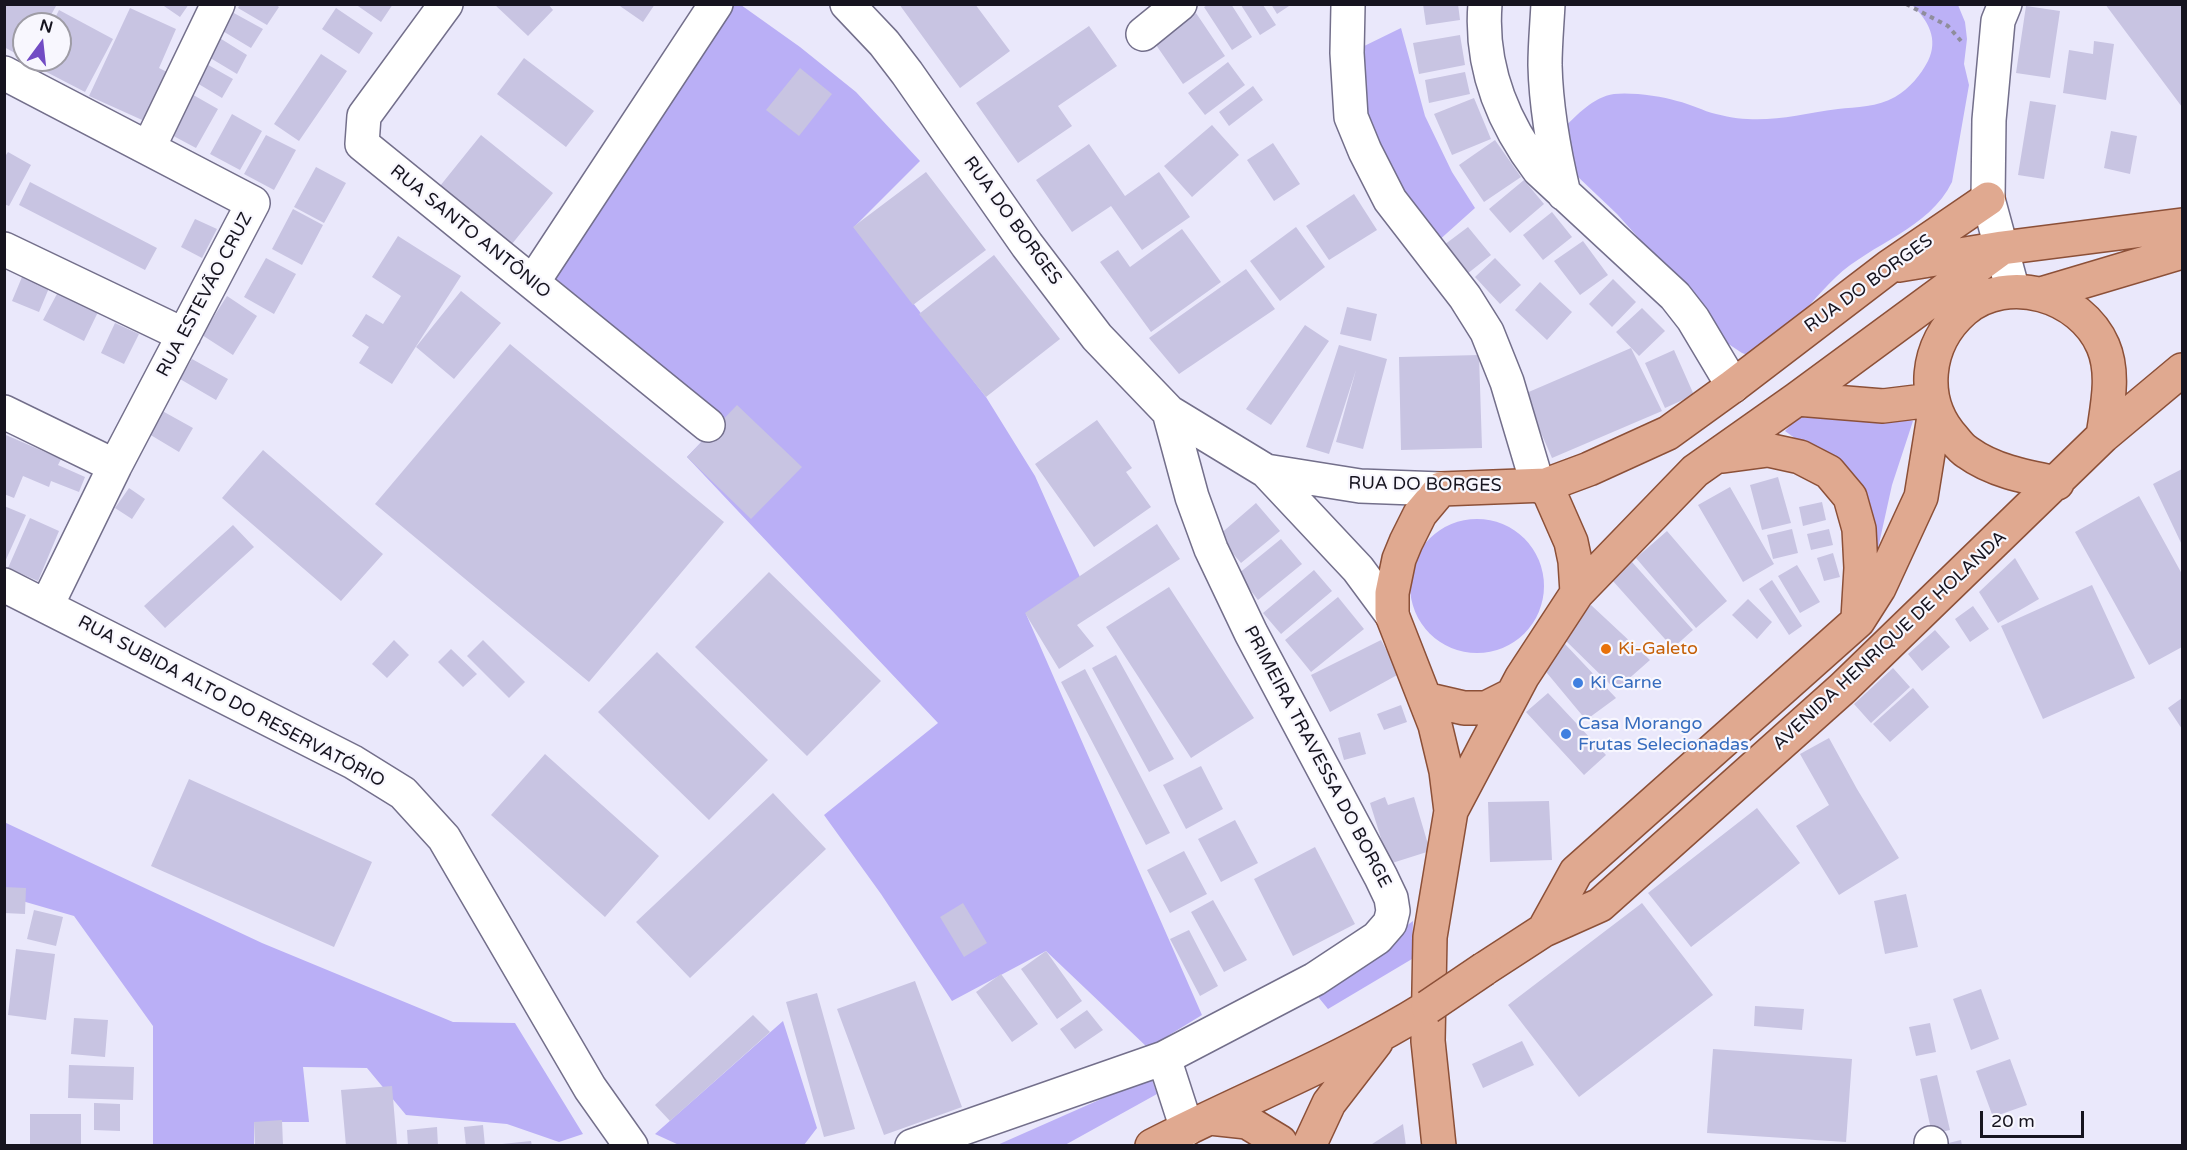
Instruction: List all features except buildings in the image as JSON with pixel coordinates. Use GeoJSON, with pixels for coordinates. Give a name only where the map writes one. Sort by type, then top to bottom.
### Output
{"type":"FeatureCollection","features":[{"type":"Feature","properties":{"kind":"main road","name":"RUA DO BORGES"},"geometry":{"type":"LineString","coordinates":[[1441,489],[1542,485],[1588,469],[1668,433],[1733,387],[1890,266],[1988,199]]}},
{"type":"Feature","properties":{"kind":"main road"},"geometry":{"type":"LineString","coordinates":[[1890,266],[2002,248],[2182,225]]}},
{"type":"Feature","properties":{"kind":"main road"},"geometry":{"type":"LineString","coordinates":[[1450,811],[1512,695],[1547,636],[1577,593],[1706,464],[2002,248]]}},
{"type":"Feature","properties":{"kind":"main road"},"geometry":{"type":"LineString","coordinates":[[2057,483],[2011,473],[1965,452],[1944,429],[1934,405],[1930,374],[1935,350],[1948,327],[1966,309],[1988,297],[2027,292],[2182,252]]}},
{"type":"Feature","properties":{"kind":"main road"},"geometry":{"type":"LineString","coordinates":[[2027,292],[2067,304],[2088,322],[2103,346],[2110,372],[2103,436]]}},
{"type":"Feature","properties":{"kind":"main road","name":"AVENIDA HENRIQUE DE HOLANDA"},"geometry":{"type":"LineString","coordinates":[[1152,1146],[1197,1131],[1260,1094],[1390,1029],[1544,930],[1600,905],[1843,688],[2103,436],[2182,370]]}},
{"type":"Feature","properties":{"kind":"main road"},"geometry":{"type":"LineString","coordinates":[[1797,399],[1882,406],[1934,405]]}},
{"type":"Feature","properties":{"kind":"main road"},"geometry":{"type":"LineString","coordinates":[[1544,930],[1576,872],[1858,621],[1879,588],[1921,497],[1934,405]]}},
{"type":"Feature","properties":{"kind":"main road"},"geometry":{"type":"LineString","coordinates":[[1706,464],[1768,450],[1800,457],[1829,472],[1850,497],[1859,529],[1861,568],[1858,621]]}},
{"type":"Feature","properties":{"kind":"main road"},"geometry":{"type":"LineString","coordinates":[[1542,485],[1571,542],[1577,593]]}},
{"type":"Feature","properties":{"kind":"main road"},"geometry":{"type":"LineString","coordinates":[[1439,1146],[1428,1041],[1430,937],[1450,811],[1446,771],[1435,725],[1392,615],[1393,583],[1399,559],[1420,513],[1441,489]]}},
{"type":"Feature","properties":{"kind":"main road"},"geometry":{"type":"LineString","coordinates":[[1425,699],[1464,708],[1486,708],[1512,695]]}},
{"type":"Feature","properties":{"kind":"main road"},"geometry":{"type":"LineString","coordinates":[[1290,1144],[1329,1103],[1390,1029]]}},
{"type":"Feature","properties":{"kind":"main road"},"geometry":{"type":"LineString","coordinates":[[1260,1094],[1290,1144]]}},
{"type":"Feature","properties":{"kind":"main road"},"geometry":{"type":"LineString","coordinates":[[1197,1131],[1247,1122],[1290,1144]]}},
{"type":"Feature","properties":{"kind":"street"},"geometry":{"type":"LineString","coordinates":[[149,147],[218,4]]}},
{"type":"Feature","properties":{"kind":"street","name":"RUA SANTO ANTÔNIO"},"geometry":{"type":"LineString","coordinates":[[446,4],[364,116],[362,144],[708,425]]}},
{"type":"Feature","properties":{"kind":"street"},"geometry":{"type":"LineString","coordinates":[[533,282],[716,4]]}},
{"type":"Feature","properties":{"kind":"street","name":"RUA DO BORGES"},"geometry":{"type":"LineString","coordinates":[[847,4],[884,43],[907,73],[1027,245],[1097,336],[1169,412],[1266,471],[1360,486],[1441,489]]}},
{"type":"Feature","properties":{"kind":"street"},"geometry":{"type":"LineString","coordinates":[[1143,34],[1180,4]]}},
{"type":"Feature","properties":{"kind":"street"},"geometry":{"type":"LineString","coordinates":[[1485,4],[1484,42],[1488,67],[1507,119],[1526,153],[1539,170],[1674,296],[1693,319],[1733,387]]}},
{"type":"Feature","properties":{"kind":"street"},"geometry":{"type":"LineString","coordinates":[[1548,4],[1545,64],[1553,136],[1564,194]]}},
{"type":"Feature","properties":{"kind":"street"},"geometry":{"type":"LineString","coordinates":[[1348,6],[1347,53],[1351,117],[1390,200],[1465,297],[1487,332],[1507,382],[1542,485]]}},
{"type":"Feature","properties":{"kind":"street"},"geometry":{"type":"LineString","coordinates":[[1997,10],[1989,120],[1988,199],[2002,248],[2027,292]]}},
{"type":"Feature","properties":{"kind":"street","name":"RUA ESTEVÃO CRUZ"},"geometry":{"type":"LineString","coordinates":[[4,73],[253,203],[115,466],[47,605]]}},
{"type":"Feature","properties":{"kind":"street"},"geometry":{"type":"LineString","coordinates":[[4,249],[184,335]]}},
{"type":"Feature","properties":{"kind":"street"},"geometry":{"type":"LineString","coordinates":[[4,412],[115,466]]}},
{"type":"Feature","properties":{"kind":"street","name":"PRIMEIRA TRAVESSA DO BORGE"},"geometry":{"type":"LineString","coordinates":[[1164,1058],[1315,979],[1353,955],[1377,938],[1390,923],[1393,911],[1391,898],[1381,877],[1251,633],[1211,549],[1192,497],[1169,412]]}},
{"type":"Feature","properties":{"kind":"street"},"geometry":{"type":"LineString","coordinates":[[1266,471],[1358,568],[1392,615]]}},
{"type":"Feature","properties":{"kind":"street","name":"RUA SUBIDA ALTO DO RESERVATÓRIO"},"geometry":{"type":"LineString","coordinates":[[4,585],[353,762],[403,794],[444,838],[590,1088],[631,1146]]}},
{"type":"Feature","properties":{"kind":"street"},"geometry":{"type":"LineString","coordinates":[[912,1146],[1164,1058],[1197,1131]]}},
{"type":"Feature","properties":{"kind":"shaded area"},"geometry":{"type":"Polygon","coordinates":[[[731,5],[741,5],[800,47],[856,92],[920,161],[854,227],[986,397],[1035,476],[1080,577],[1026,614],[1202,1015],[1148,1048],[1046,951],[952,1001],[881,894],[824,815],[938,723],[687,457],[724,418],[554,277],[731,5]]]}},
{"type":"Feature","properties":{"kind":"shaded area"},"geometry":{"type":"Polygon","coordinates":[[[1912,5],[1958,5],[1965,22],[1967,39],[1964,64],[1969,85],[1952,182],[1929,212],[1915,224],[1850,265],[1792,324],[1753,357],[1742,353],[1727,343],[1679,283],[1617,214],[1577,176],[1565,144],[1563,129],[1592,103],[1614,94],[1637,94],[1663,98],[1716,114],[1748,119],[1777,118],[1881,103],[1895,97],[1910,86],[1922,72],[1931,53],[1930,30],[1923,17],[1912,5]]]}},
{"type":"Feature","properties":{"kind":"shaded area"},"geometry":{"type":"Polygon","coordinates":[[[1401,28],[1425,116],[1452,172],[1475,208],[1437,242],[1404,208],[1366,130],[1354,51],[1401,28]]]}},
{"type":"Feature","properties":{"kind":"shaded area"},"geometry":{"type":"Polygon","coordinates":[[[1807,408],[1892,415],[1913,421],[1892,485],[1877,553],[1833,466],[1785,431],[1807,408]]]}},
{"type":"Feature","properties":{"kind":"shaded area"},"geometry":{"type":"Polygon","coordinates":[[[1477,519],[1503,524],[1525,538],[1539,560],[1544,586],[1539,612],[1525,634],[1503,648],[1477,653],[1451,648],[1429,634],[1415,612],[1410,586],[1415,560],[1429,538],[1451,524],[1477,519]]]}},
{"type":"Feature","properties":{"kind":"shaded area"},"geometry":{"type":"Polygon","coordinates":[[[4,822],[262,943],[453,1022],[515,1023],[583,1134],[559,1142],[507,1124],[406,1115],[367,1068],[303,1067],[309,1122],[254,1122],[254,1145],[153,1145],[153,1026],[74,916],[5,896],[4,822]]]}},
{"type":"Feature","properties":{"kind":"shaded area"},"geometry":{"type":"Polygon","coordinates":[[[1413,921],[1412,959],[1328,1009],[1317,992],[1413,921]]]}},
{"type":"Feature","properties":{"kind":"shaded area"},"geometry":{"type":"Polygon","coordinates":[[[783,1021],[817,1128],[804,1145],[679,1145],[655,1134],[783,1021]]]}},
{"type":"Feature","properties":{"kind":"shaded area"},"geometry":{"type":"Polygon","coordinates":[[[1151,1077],[1157,1094],[1065,1145],[995,1146],[1151,1077]]]}},
{"type":"Feature","properties":{"kind":"place","name":"Ki-Galeto"},"geometry":{"type":"Point","coordinates":[1606,649]}},
{"type":"Feature","properties":{"kind":"place","name":"Ki Carne"},"geometry":{"type":"Point","coordinates":[1578,683]}},
{"type":"Feature","properties":{"kind":"place","name":"Casa Morango Frutas Selecionadas"},"geometry":{"type":"Point","coordinates":[1566,734]}}]}
